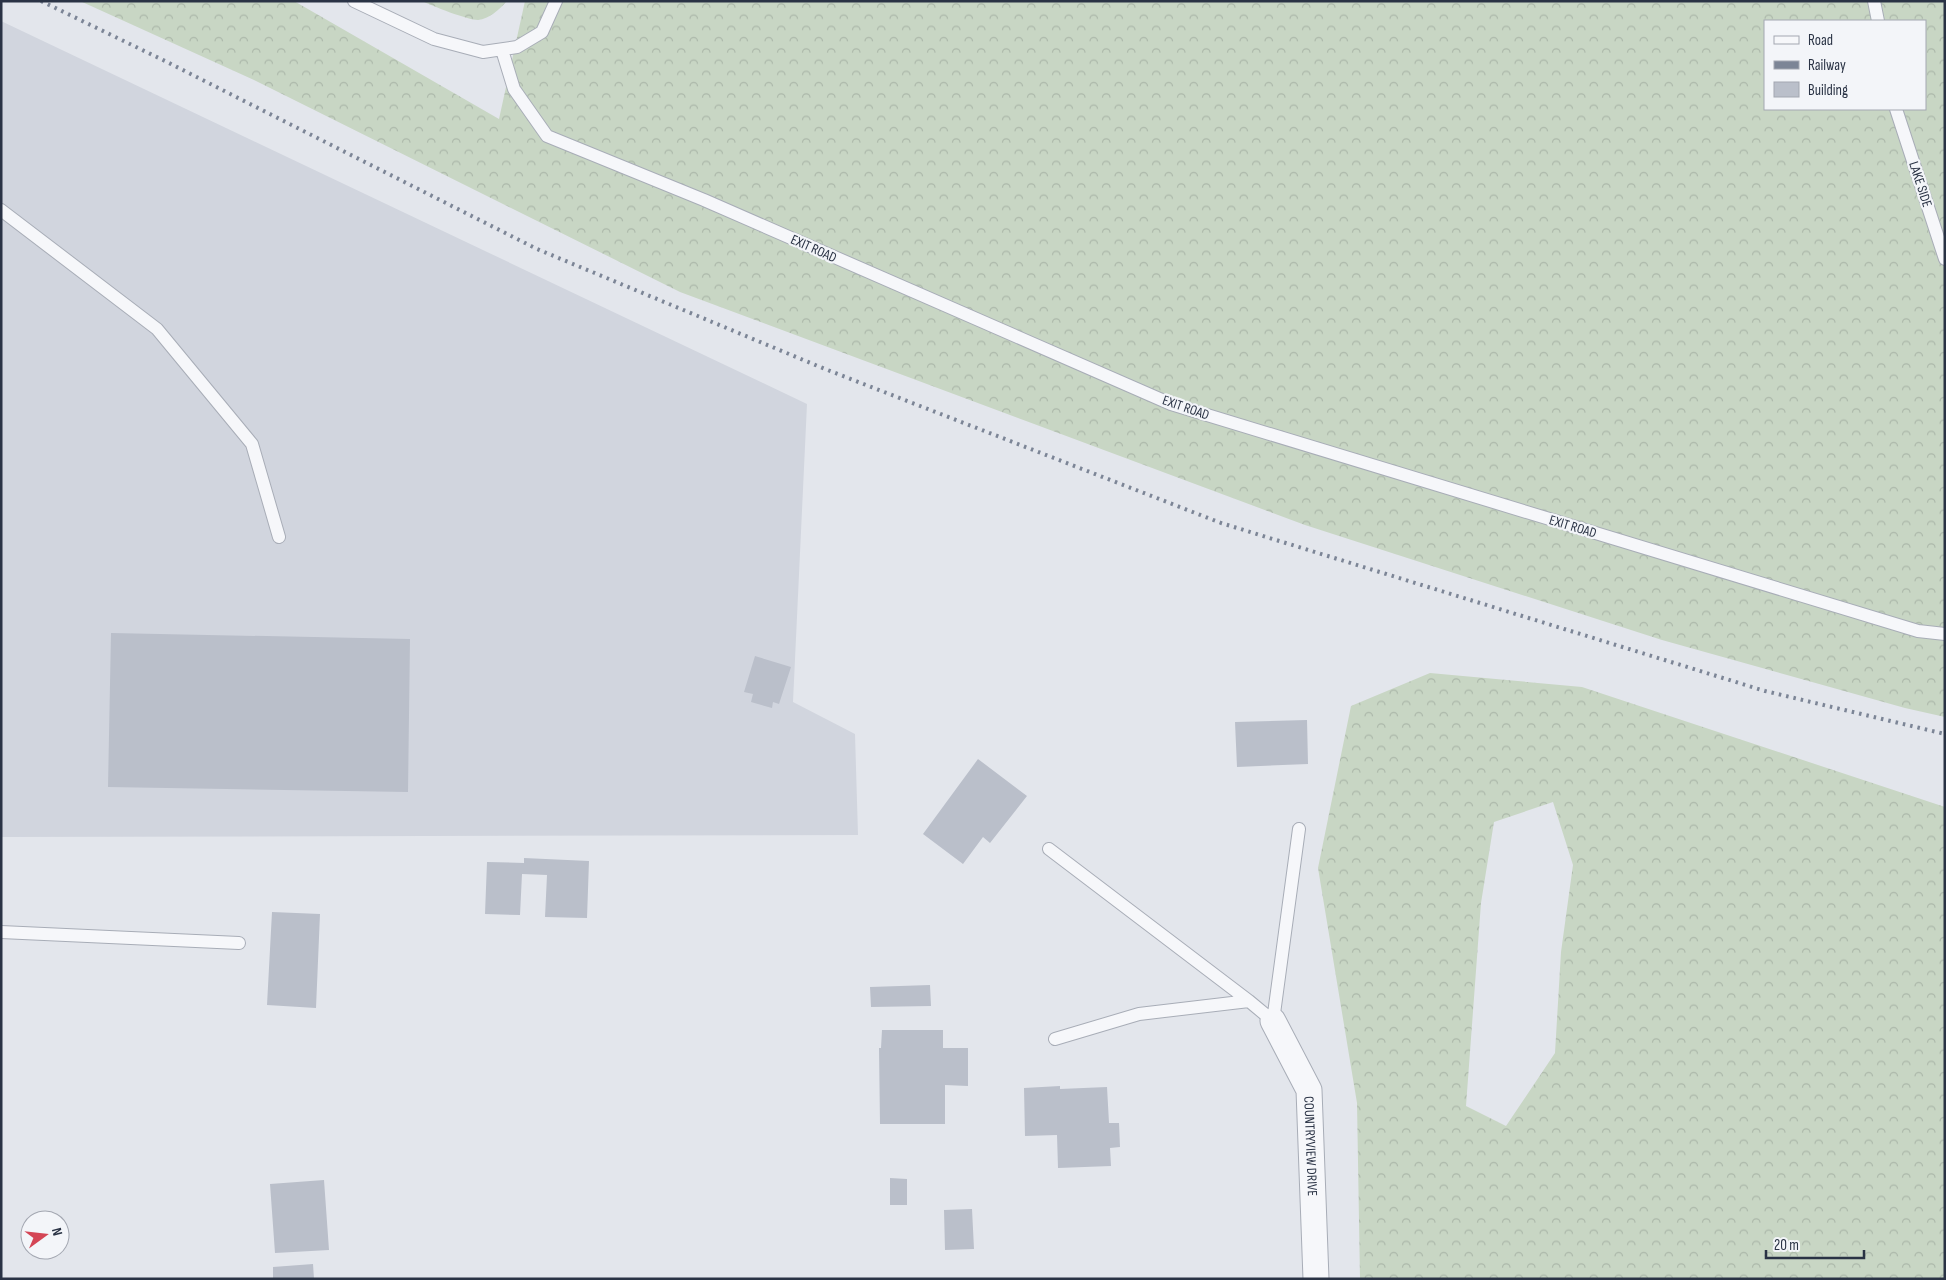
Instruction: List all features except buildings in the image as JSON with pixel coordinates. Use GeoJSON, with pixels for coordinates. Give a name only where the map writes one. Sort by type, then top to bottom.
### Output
{"type":"FeatureCollection","features":[{"type":"Feature","properties":{"kind":"street","name":"COUNTRYVIEW DRIVE"},"geometry":{"type":"LineString","coordinates":[[1273,1021],[1309,1090],[1316,1279]]}},
{"type":"Feature","properties":{"kind":"lane"},"geometry":{"type":"LineString","coordinates":[[354,1],[434,39],[483,52],[517,48],[542,32],[556,1]]}},
{"type":"Feature","properties":{"kind":"lane"},"geometry":{"type":"LineString","coordinates":[[1874,1],[1878,20]]}},
{"type":"Feature","properties":{"kind":"lane","name":"EXIT ROAD"},"geometry":{"type":"LineString","coordinates":[[502,50],[514,89],[547,136],[704,200],[1171,404],[1918,631],[1945,634]]}},
{"type":"Feature","properties":{"kind":"lane","name":"LAKE SIDE"},"geometry":{"type":"LineString","coordinates":[[1896,110],[1945,259]]}},
{"type":"Feature","properties":{"kind":"lane"},"geometry":{"type":"LineString","coordinates":[[1,210],[157,329],[252,444],[279,537]]}},
{"type":"Feature","properties":{"kind":"lane"},"geometry":{"type":"LineString","coordinates":[[1273,1021],[1299,829]]}},
{"type":"Feature","properties":{"kind":"lane"},"geometry":{"type":"LineString","coordinates":[[1049,849],[1273,1021]]}},
{"type":"Feature","properties":{"kind":"lane"},"geometry":{"type":"LineString","coordinates":[[1,932],[240,942]]}},
{"type":"Feature","properties":{"kind":"lane"},"geometry":{"type":"LineString","coordinates":[[1056,1040],[1139,1014],[1249,1001]]}},
{"type":"Feature","properties":{"kind":"shaded area"},"geometry":{"type":"Polygon","coordinates":[[[1,21],[807,404],[793,702],[855,734],[858,835],[1,837],[1,21]]]}},
{"type":"Feature","properties":{"kind":"green space"},"geometry":{"type":"Polygon","coordinates":[[[80,1],[294,1],[499,119],[525,1],[1945,1],[1945,717],[1905,708],[1662,640],[1305,525],[680,292],[254,80],[80,1]]]}},
{"type":"Feature","properties":{"kind":"green space"},"geometry":{"type":"Polygon","coordinates":[[[422,1],[507,1],[490,16],[478,20],[422,1]]]}},
{"type":"Feature","properties":{"kind":"green space"},"geometry":{"type":"Polygon","coordinates":[[[1430,673],[1582,687],[1945,807],[1945,1279],[1360,1279],[1357,1103],[1318,868],[1351,706],[1430,673]],[[1553,802],[1494,822],[1481,903],[1466,1106],[1506,1126],[1555,1053],[1561,952],[1573,865],[1553,802]]]}},
{"type":"Feature","properties":{"kind":"railway"},"geometry":{"type":"LineString","coordinates":[[41,1],[165,61],[537,249],[825,369],[1221,523],[1765,691],[1945,734]]}}]}
